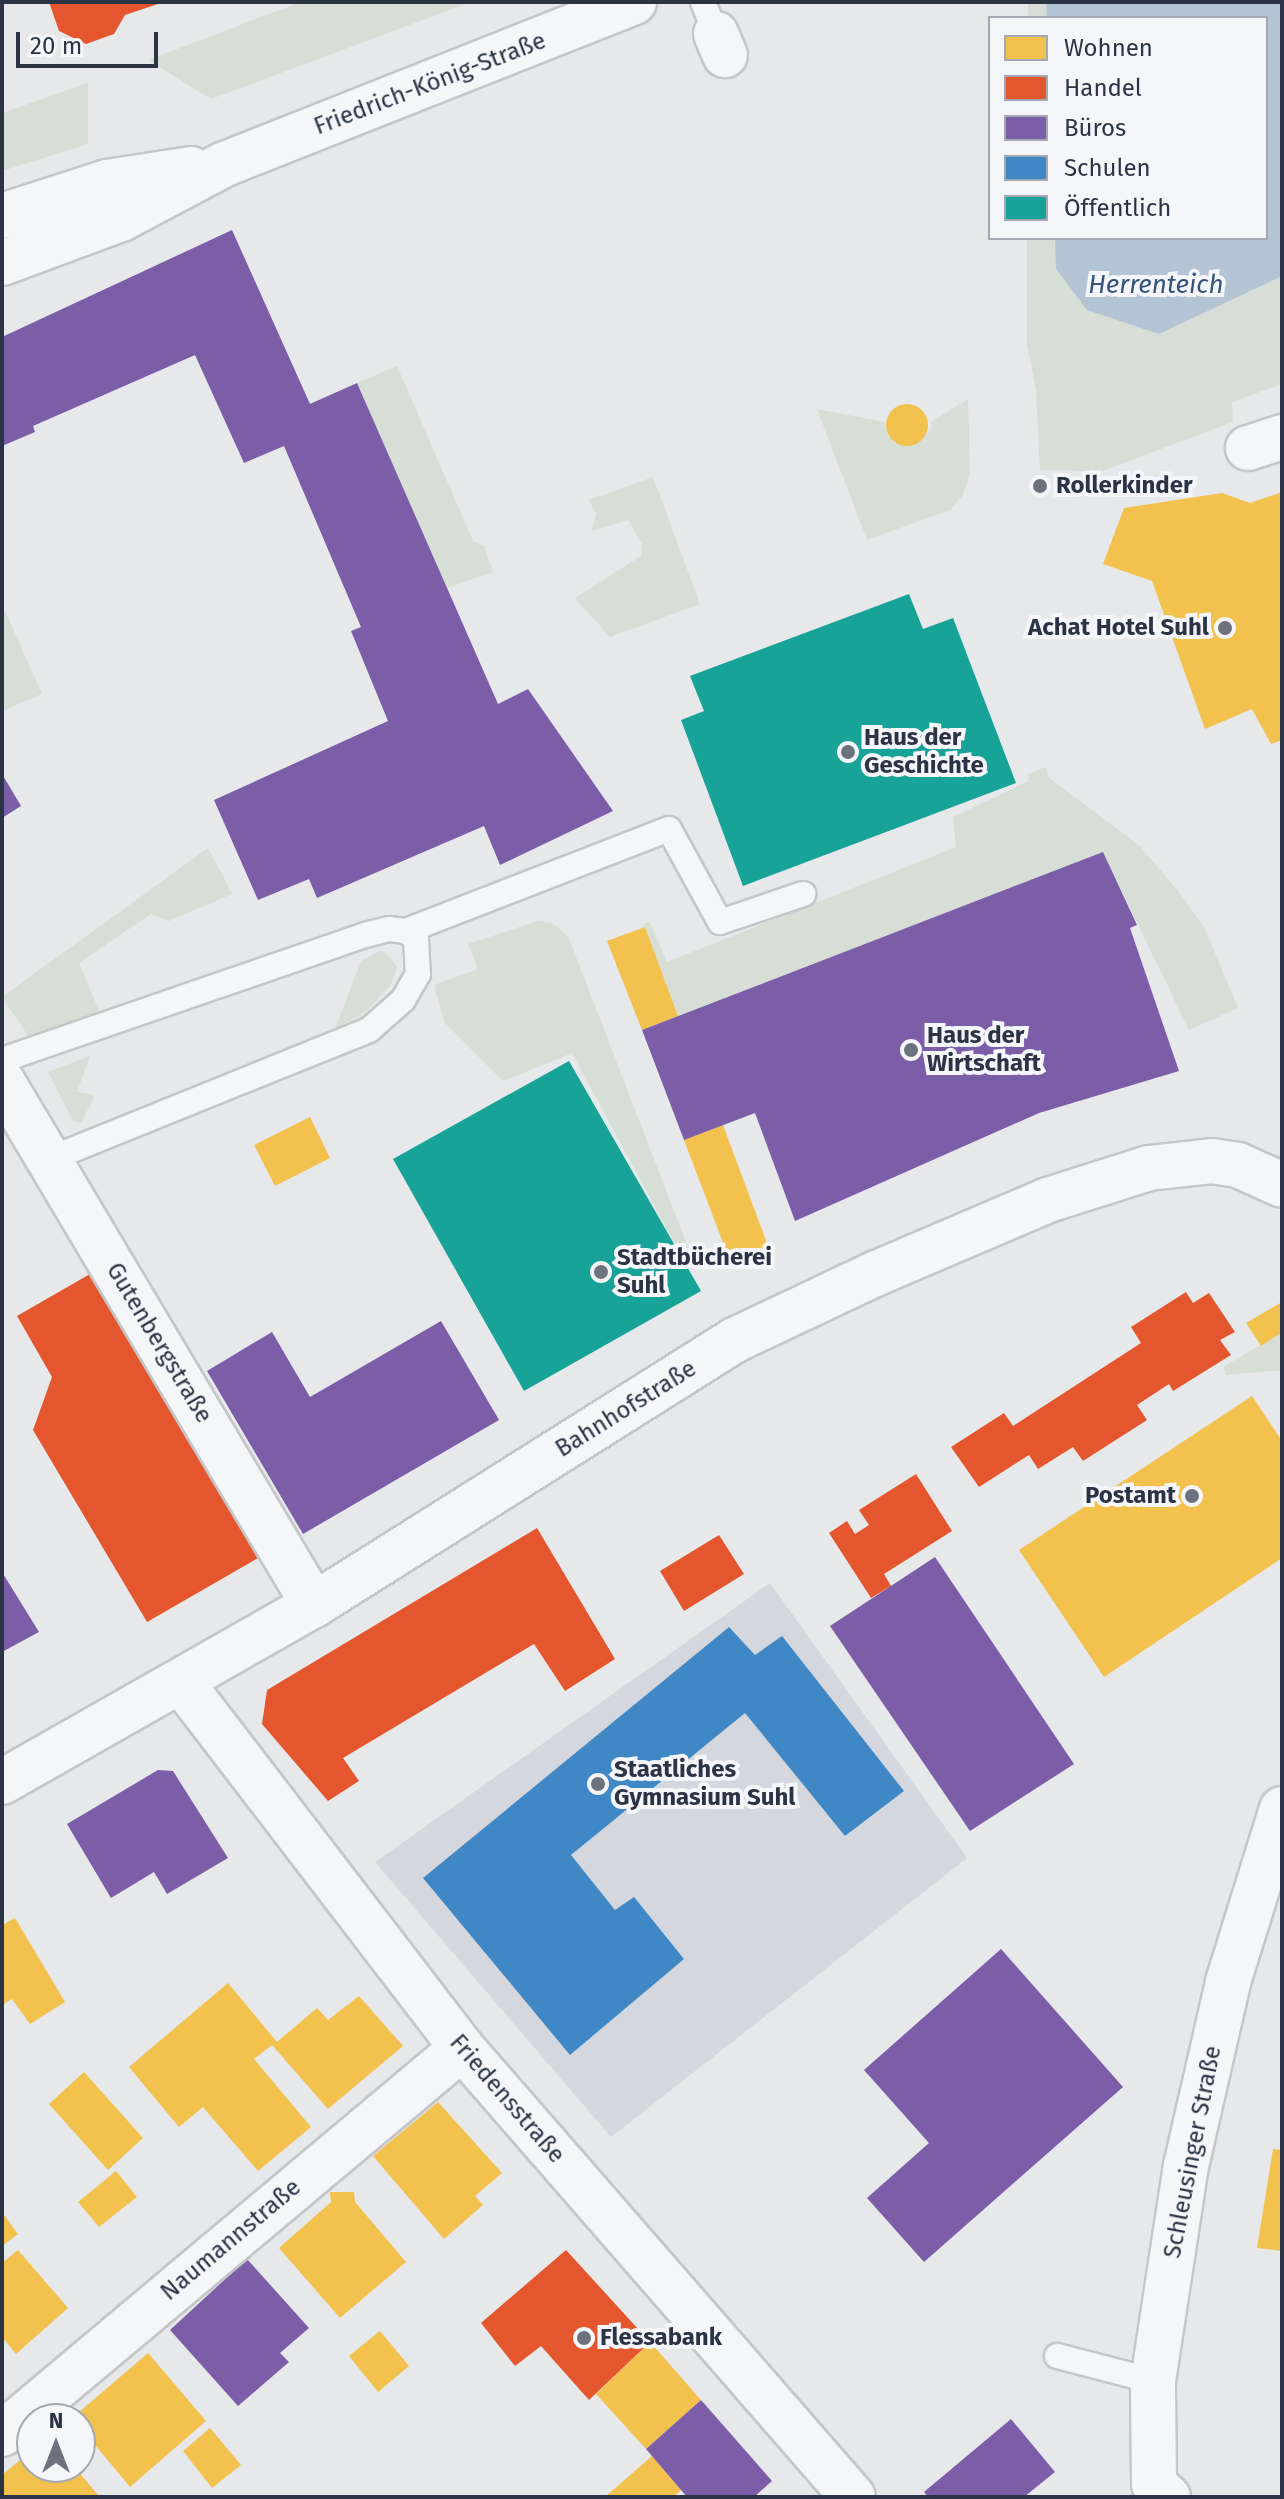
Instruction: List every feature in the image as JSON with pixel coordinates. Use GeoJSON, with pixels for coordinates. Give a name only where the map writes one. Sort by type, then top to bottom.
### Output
{"type":"FeatureCollection","features":[{"type":"Feature","properties":{"kind":"street","name":"Friedrich-König-Straße"},"geometry":{"type":"LineString","coordinates":[[2,263],[121,219],[225,164],[634,2]]}},
{"type":"Feature","properties":{"kind":"street","name":"Friedrich-König-Straße"},"geometry":{"type":"LineString","coordinates":[[2,216],[107,182],[225,164]]}},
{"type":"Feature","properties":{"kind":"street","name":"Gutenbergstraße"},"geometry":{"type":"LineString","coordinates":[[2,1081],[314,1605]]}},
{"type":"Feature","properties":{"kind":"street","name":"Bahnhofstraße"},"geometry":{"type":"LineString","coordinates":[[2,1782],[182,1683],[314,1605],[735,1340],[877,1273],[1106,1179],[1186,1160],[1275,1167]]}},
{"type":"Feature","properties":{"kind":"street","name":"Friedensstraße"},"geometry":{"type":"LineString","coordinates":[[182,1683],[462,2048],[853,2497]]}},
{"type":"Feature","properties":{"kind":"street","name":"Schleusinger Straße"},"geometry":{"type":"LineString","coordinates":[[1156,2493],[1153,2381],[1186,2166],[1228,1982],[1282,1809]]}},
{"type":"Feature","properties":{"kind":"street","name":"Naumannstraße"},"geometry":{"type":"LineString","coordinates":[[2,2434],[462,2048]]}},
{"type":"Feature","properties":{"kind":"lane"},"geometry":{"type":"LineString","coordinates":[[2,1060],[365,935],[406,931],[669,829],[720,922],[803,894]]}},
{"type":"Feature","properties":{"kind":"lane"},"geometry":{"type":"LineString","coordinates":[[50,1159],[369,1030],[403,1000],[418,974],[421,955],[416,939],[406,931]]}},
{"type":"Feature","properties":{"kind":"lane"},"geometry":{"type":"LineString","coordinates":[[1057,2356],[1153,2381]]}},
{"type":"Feature","properties":{"kind":"shaded area"},"geometry":{"type":"Polygon","coordinates":[[[301,2],[471,2],[211,99],[148,60],[301,2]]]}},
{"type":"Feature","properties":{"kind":"shaded area"},"geometry":{"type":"Polygon","coordinates":[[[1028,2],[1282,2],[1282,384],[1232,402],[1233,422],[1102,471],[1040,470],[1036,390],[1027,344],[1027,240],[1268,240],[1268,16],[1028,16],[1028,2]]]}},
{"type":"Feature","properties":{"kind":"shaded area"},"geometry":{"type":"Polygon","coordinates":[[[88,83],[88,144],[2,171],[2,113],[88,83]]]}},
{"type":"Feature","properties":{"kind":"shaded area"},"geometry":{"type":"Polygon","coordinates":[[[397,366],[473,541],[484,546],[493,572],[447,588],[357,383],[397,366]]]}},
{"type":"Feature","properties":{"kind":"shaded area"},"geometry":{"type":"Polygon","coordinates":[[[968,399],[970,475],[962,496],[950,510],[867,540],[817,409],[884,422],[888,437],[905,444],[916,442],[931,430],[931,422],[968,399]]]}},
{"type":"Feature","properties":{"kind":"shaded area"},"geometry":{"type":"Polygon","coordinates":[[[653,477],[700,604],[610,637],[575,598],[641,556],[642,544],[628,520],[592,531],[596,513],[589,500],[653,477]]]}},
{"type":"Feature","properties":{"kind":"shaded area"},"geometry":{"type":"Polygon","coordinates":[[[5,611],[42,694],[2,711],[2,613],[5,611]]]}},
{"type":"Feature","properties":{"kind":"shaded area"},"geometry":{"type":"Polygon","coordinates":[[[1046,767],[1049,778],[1140,846],[1179,892],[1205,929],[1238,1008],[1189,1030],[1103,852],[678,1016],[644,924],[650,922],[667,962],[956,847],[953,817],[1029,781],[1028,774],[1046,767]]]}},
{"type":"Feature","properties":{"kind":"shaded area"},"geometry":{"type":"Polygon","coordinates":[[[208,848],[232,894],[169,921],[151,914],[79,963],[100,1013],[29,1037],[2,997],[208,848]]]}},
{"type":"Feature","properties":{"kind":"shaded area"},"geometry":{"type":"Polygon","coordinates":[[[538,921],[552,923],[568,936],[691,1255],[683,1259],[572,1053],[503,1081],[445,1023],[434,985],[478,969],[468,944],[538,921]]]}},
{"type":"Feature","properties":{"kind":"shaded area"},"geometry":{"type":"Polygon","coordinates":[[[382,950],[397,966],[392,983],[367,1011],[335,1029],[361,961],[382,950]]]}},
{"type":"Feature","properties":{"kind":"shaded area"},"geometry":{"type":"Polygon","coordinates":[[[90,1056],[77,1092],[95,1095],[81,1123],[73,1121],[48,1072],[90,1056]]]}},
{"type":"Feature","properties":{"kind":"shaded area"},"geometry":{"type":"Polygon","coordinates":[[[1282,1332],[1282,1370],[1226,1375],[1223,1367],[1282,1332]]]}},
{"type":"Feature","properties":{"kind":"shaded area"},"geometry":{"type":"Polygon","coordinates":[[[770,1583],[967,1858],[611,2137],[375,1862],[770,1583]]]}},
{"type":"Feature","properties":{"kind":"water","name":"Herrenteich"},"geometry":{"type":"Polygon","coordinates":[[[1046,2],[1282,2],[1282,276],[1159,334],[1087,310],[1056,269],[1055,240],[1268,240],[1268,16],[1047,16],[1046,2]]]}},
{"type":"Feature","properties":{"kind":"building: Wohnen"},"geometry":{"type":"Polygon","coordinates":[[[907,404],[922,410],[928,425],[922,440],[907,446],[892,440],[886,425],[892,410],[907,404]]]}},
{"type":"Feature","properties":{"kind":"building: Wohnen","name":"Achat Hotel Suhl"},"geometry":{"type":"Polygon","coordinates":[[[1282,492],[1282,740],[1271,744],[1252,709],[1205,729],[1152,581],[1103,564],[1124,508],[1222,493],[1250,503],[1282,492]]]}},
{"type":"Feature","properties":{"kind":"building: Wohnen"},"geometry":{"type":"Polygon","coordinates":[[[645,927],[678,1016],[642,1030],[607,941],[645,927]]]}},
{"type":"Feature","properties":{"kind":"building: Wohnen"},"geometry":{"type":"Polygon","coordinates":[[[310,1117],[330,1158],[275,1186],[254,1145],[310,1117]]]}},
{"type":"Feature","properties":{"kind":"building: Wohnen"},"geometry":{"type":"Polygon","coordinates":[[[723,1125],[768,1246],[730,1261],[684,1140],[723,1125]]]}},
{"type":"Feature","properties":{"kind":"building: Wohnen"},"geometry":{"type":"Polygon","coordinates":[[[1282,1302],[1282,1332],[1261,1346],[1246,1323],[1282,1302]]]}},
{"type":"Feature","properties":{"kind":"building: Wohnen","name":"Postamt"},"geometry":{"type":"Polygon","coordinates":[[[1252,1396],[1282,1441],[1282,1558],[1104,1677],[1019,1550],[1252,1396]]]}},
{"type":"Feature","properties":{"kind":"building: Wohnen"},"geometry":{"type":"Polygon","coordinates":[[[15,1918],[65,2002],[30,2024],[12,1999],[2,2005],[2,1925],[15,1918]]]}},
{"type":"Feature","properties":{"kind":"building: Wohnen"},"geometry":{"type":"Polygon","coordinates":[[[228,1983],[277,2042],[317,2008],[328,2020],[359,1996],[403,2046],[328,2109],[272,2045],[254,2059],[311,2127],[258,2171],[203,2107],[179,2127],[129,2067],[228,1983]]]}},
{"type":"Feature","properties":{"kind":"building: Wohnen"},"geometry":{"type":"Polygon","coordinates":[[[84,2072],[143,2138],[108,2170],[49,2104],[84,2072]]]}},
{"type":"Feature","properties":{"kind":"building: Wohnen"},"geometry":{"type":"Polygon","coordinates":[[[438,2102],[502,2173],[475,2196],[483,2205],[444,2239],[373,2156],[438,2102]]]}},
{"type":"Feature","properties":{"kind":"building: Wohnen"},"geometry":{"type":"Polygon","coordinates":[[[1273,2149],[1282,2150],[1282,2251],[1257,2248],[1273,2149]]]}},
{"type":"Feature","properties":{"kind":"building: Wohnen"},"geometry":{"type":"Polygon","coordinates":[[[116,2171],[137,2197],[99,2227],[78,2202],[116,2171]]]}},
{"type":"Feature","properties":{"kind":"building: Wohnen"},"geometry":{"type":"Polygon","coordinates":[[[330,2192],[354,2192],[355,2202],[406,2262],[340,2318],[279,2248],[331,2202],[330,2192]]]}},
{"type":"Feature","properties":{"kind":"building: Wohnen"},"geometry":{"type":"Polygon","coordinates":[[[2,2212],[18,2234],[2,2246],[2,2212]]]}},
{"type":"Feature","properties":{"kind":"building: Wohnen"},"geometry":{"type":"Polygon","coordinates":[[[18,2250],[68,2308],[16,2354],[2,2337],[2,2263],[18,2250]]]}},
{"type":"Feature","properties":{"kind":"building: Wohnen"},"geometry":{"type":"Polygon","coordinates":[[[380,2331],[409,2366],[378,2392],[349,2356],[380,2331]]]}},
{"type":"Feature","properties":{"kind":"building: Wohnen"},"geometry":{"type":"Polygon","coordinates":[[[650,2342],[701,2400],[646,2449],[596,2394],[650,2342]]]}},
{"type":"Feature","properties":{"kind":"building: Wohnen"},"geometry":{"type":"Polygon","coordinates":[[[148,2353],[206,2421],[130,2487],[96,2446],[96,2403],[90,2403],[148,2353]]]}},
{"type":"Feature","properties":{"kind":"building: Wohnen"},"geometry":{"type":"Polygon","coordinates":[[[210,2428],[241,2465],[212,2488],[183,2451],[210,2428]]]}},
{"type":"Feature","properties":{"kind":"building: Wohnen"},"geometry":{"type":"Polygon","coordinates":[[[652,2456],[681,2490],[673,2497],[605,2497],[652,2456]]]}},
{"type":"Feature","properties":{"kind":"building: Wohnen"},"geometry":{"type":"Polygon","coordinates":[[[16,2463],[16,2483],[88,2483],[98,2495],[2,2497],[2,2475],[16,2463]]]}},
{"type":"Feature","properties":{"kind":"building: Handel"},"geometry":{"type":"Polygon","coordinates":[[[49,2],[161,3],[125,15],[114,34],[86,44],[59,31],[49,2]]]}},
{"type":"Feature","properties":{"kind":"building: Handel"},"geometry":{"type":"Polygon","coordinates":[[[90,1274],[258,1558],[147,1622],[33,1430],[52,1377],[17,1316],[90,1274]]]}},
{"type":"Feature","properties":{"kind":"building: Handel"},"geometry":{"type":"Polygon","coordinates":[[[1186,1292],[1193,1303],[1209,1293],[1235,1332],[1220,1340],[1231,1355],[1173,1391],[1169,1384],[1137,1405],[1147,1420],[1083,1461],[1073,1447],[1038,1469],[1029,1455],[979,1487],[951,1447],[1004,1413],[1013,1426],[1141,1343],[1131,1327],[1186,1292]]]}},
{"type":"Feature","properties":{"kind":"building: Handel"},"geometry":{"type":"Polygon","coordinates":[[[916,1474],[952,1531],[884,1574],[891,1586],[871,1598],[829,1533],[847,1521],[855,1534],[869,1525],[859,1510],[916,1474]]]}},
{"type":"Feature","properties":{"kind":"building: Handel"},"geometry":{"type":"Polygon","coordinates":[[[537,1528],[615,1659],[565,1691],[534,1644],[343,1758],[359,1781],[328,1801],[262,1724],[267,1690],[537,1528]]]}},
{"type":"Feature","properties":{"kind":"building: Handel"},"geometry":{"type":"Polygon","coordinates":[[[719,1535],[744,1574],[684,1611],[660,1571],[719,1535]]]}},
{"type":"Feature","properties":{"kind":"building: Handel"},"geometry":{"type":"Polygon","coordinates":[[[566,2250],[650,2342],[589,2400],[541,2346],[515,2366],[481,2323],[566,2250]]]}},
{"type":"Feature","properties":{"kind":"building: Büros"},"geometry":{"type":"Polygon","coordinates":[[[232,230],[310,404],[357,383],[498,704],[528,689],[613,811],[500,865],[484,826],[317,898],[309,879],[258,900],[214,800],[388,721],[351,631],[361,627],[284,446],[244,463],[195,355],[33,426],[35,432],[2,446],[2,337],[232,230]]]}},
{"type":"Feature","properties":{"kind":"building: Büros"},"geometry":{"type":"Polygon","coordinates":[[[2,774],[21,806],[2,818],[2,774]]]}},
{"type":"Feature","properties":{"kind":"building: Büros","name":"Haus der Wirtschaft"},"geometry":{"type":"Polygon","coordinates":[[[1103,852],[1137,925],[1130,928],[1179,1071],[1039,1113],[795,1221],[755,1113],[684,1140],[642,1030],[1103,852]]]}},
{"type":"Feature","properties":{"kind":"building: Büros"},"geometry":{"type":"Polygon","coordinates":[[[441,1321],[499,1420],[303,1534],[207,1371],[272,1332],[310,1397],[441,1321]]]}},
{"type":"Feature","properties":{"kind":"building: Büros"},"geometry":{"type":"Polygon","coordinates":[[[935,1557],[1074,1764],[970,1831],[830,1626],[935,1557]]]}},
{"type":"Feature","properties":{"kind":"building: Büros"},"geometry":{"type":"Polygon","coordinates":[[[2,1572],[39,1632],[2,1652],[2,1572]]]}},
{"type":"Feature","properties":{"kind":"building: Büros"},"geometry":{"type":"Polygon","coordinates":[[[158,1770],[173,1771],[228,1858],[167,1894],[154,1872],[111,1898],[67,1824],[158,1770]]]}},
{"type":"Feature","properties":{"kind":"building: Büros"},"geometry":{"type":"Polygon","coordinates":[[[1001,1949],[1123,2087],[924,2262],[867,2198],[929,2143],[864,2070],[1001,1949]]]}},
{"type":"Feature","properties":{"kind":"building: Büros"},"geometry":{"type":"Polygon","coordinates":[[[247,2259],[309,2328],[280,2353],[289,2362],[238,2406],[170,2330],[247,2259]]]}},
{"type":"Feature","properties":{"kind":"building: Büros"},"geometry":{"type":"Polygon","coordinates":[[[701,2400],[772,2481],[754,2497],[687,2497],[646,2449],[701,2400]]]}},
{"type":"Feature","properties":{"kind":"building: Büros"},"geometry":{"type":"Polygon","coordinates":[[[1011,2419],[1055,2472],[1024,2497],[928,2497],[924,2492],[1011,2419]]]}},
{"type":"Feature","properties":{"kind":"building: Schulen","name":"Staatliches Gymnasium Suhl"},"geometry":{"type":"Polygon","coordinates":[[[729,1627],[755,1655],[782,1636],[904,1791],[845,1836],[745,1713],[571,1855],[615,1910],[634,1897],[684,1959],[570,2055],[423,1878],[729,1627]]]}},
{"type":"Feature","properties":{"kind":"building: Öffentlich","name":"Haus der Geschichte"},"geometry":{"type":"Polygon","coordinates":[[[909,594],[923,629],[953,618],[1016,783],[743,886],[681,720],[704,711],[690,676],[909,594]]]}},
{"type":"Feature","properties":{"kind":"building: Öffentlich"},"geometry":{"type":"Polygon","coordinates":[[[569,1061],[701,1291],[524,1391],[393,1159],[569,1061]]]}},
{"type":"Feature","properties":{"kind":"place","name":"Rollerkinder"},"geometry":{"type":"Point","coordinates":[1040,486]}},
{"type":"Feature","properties":{"kind":"place","name":"Achat Hotel Suhl"},"geometry":{"type":"Point","coordinates":[1225,628]}},
{"type":"Feature","properties":{"kind":"place","name":"Haus der Geschichte"},"geometry":{"type":"Point","coordinates":[848,752]}},
{"type":"Feature","properties":{"kind":"place","name":"Haus der Wirtschaft"},"geometry":{"type":"Point","coordinates":[911,1050]}},
{"type":"Feature","properties":{"kind":"place","name":"Stadtbücherei Suhl"},"geometry":{"type":"Point","coordinates":[601,1272]}},
{"type":"Feature","properties":{"kind":"place","name":"Postamt"},"geometry":{"type":"Point","coordinates":[1192,1496]}},
{"type":"Feature","properties":{"kind":"place","name":"Staatliches Gymnasium Suhl"},"geometry":{"type":"Point","coordinates":[598,1784]}},
{"type":"Feature","properties":{"kind":"place","name":"Flessabank"},"geometry":{"type":"Point","coordinates":[584,2338]}}]}
